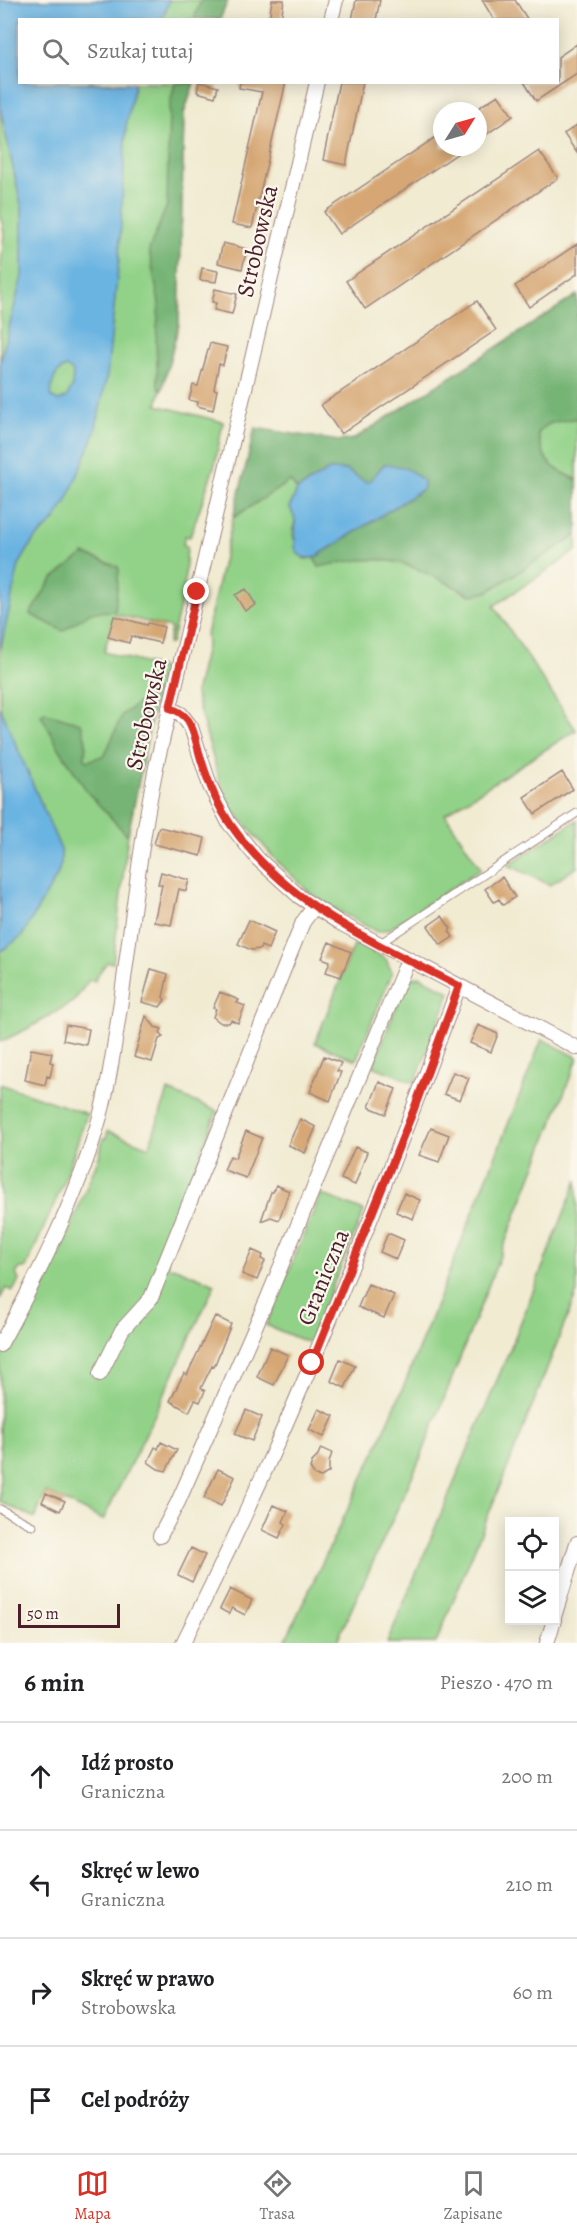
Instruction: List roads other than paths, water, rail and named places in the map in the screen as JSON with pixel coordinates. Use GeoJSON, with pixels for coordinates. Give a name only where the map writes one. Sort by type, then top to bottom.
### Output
{"type":"FeatureCollection","features":[{"type":"Feature","properties":{"kind":"street"},"geometry":{"type":"LineString","coordinates":[[332,18],[336,0]]}},
{"type":"Feature","properties":{"kind":"street","name":"Strobowska"},"geometry":{"type":"LineString","coordinates":[[0,1345],[69,1205],[101,1113],[112,1060],[147,807],[317,84]]}},
{"type":"Feature","properties":{"kind":"street"},"geometry":{"type":"LineString","coordinates":[[170,708],[181,714],[191,727],[210,786],[222,811],[237,834],[279,879],[314,907],[379,944],[577,1048]]}},
{"type":"Feature","properties":{"kind":"street"},"geometry":{"type":"LineString","coordinates":[[100,1374],[122,1330],[151,1298],[303,922],[314,907]]}},
{"type":"Feature","properties":{"kind":"street","name":"Graniczna"},"geometry":{"type":"LineString","coordinates":[[160,1536],[178,1502],[266,1302],[408,960]]}},
{"type":"Feature","properties":{"kind":"street","name":"Graniczna"},"geometry":{"type":"LineString","coordinates":[[183,1643],[312,1363],[414,1109],[459,986]]}},
{"type":"Feature","properties":{"kind":"street"},"geometry":{"type":"LineString","coordinates":[[559,1603],[577,1544]]}},
{"type":"Feature","properties":{"kind":"street"},"geometry":{"type":"LineString","coordinates":[[547,1643],[552,1625]]}},
{"type":"Feature","properties":{"kind":"lane"},"geometry":{"type":"LineString","coordinates":[[379,944],[577,813]]}},
{"type":"Feature","properties":{"kind":"lane"},"geometry":{"type":"LineString","coordinates":[[0,1509],[33,1526]]}},
{"type":"Feature","properties":{"kind":"water"},"geometry":{"type":"Polygon","coordinates":[[[0,0],[170,0],[162,18],[18,18],[18,84],[135,84],[126,126],[119,260],[107,376],[94,436],[66,503],[54,521],[33,541],[19,565],[0,651],[0,363],[22,276],[22,209],[0,108],[0,0]],[[66,367],[56,375],[51,397],[58,401],[66,398],[72,387],[73,372],[66,367]]]}},
{"type":"Feature","properties":{"kind":"water"},"geometry":{"type":"Polygon","coordinates":[[[384,464],[401,467],[414,473],[423,481],[423,489],[314,558],[300,555],[295,547],[295,519],[290,507],[297,490],[329,470],[346,470],[366,482],[370,481],[384,464]]]}},
{"type":"Feature","properties":{"kind":"water"},"geometry":{"type":"Polygon","coordinates":[[[0,707],[61,850],[61,863],[57,876],[22,936],[0,952],[0,707]]]}}]}
